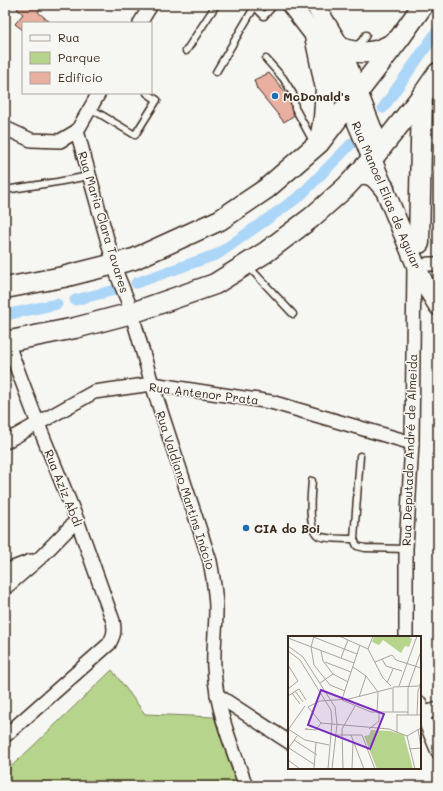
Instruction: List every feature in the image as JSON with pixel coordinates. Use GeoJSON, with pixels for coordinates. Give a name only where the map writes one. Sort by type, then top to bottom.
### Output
{"type":"FeatureCollection","features":[{"type":"Feature","properties":{"kind":"main road"},"geometry":{"type":"LineString","coordinates":[[292,5],[315,36],[353,98]]}},
{"type":"Feature","properties":{"kind":"main road"},"geometry":{"type":"LineString","coordinates":[[315,5],[346,49],[353,98]]}},
{"type":"Feature","properties":{"kind":"main road"},"geometry":{"type":"LineString","coordinates":[[5,288],[63,277],[116,270],[134,259],[220,220],[266,189],[317,145],[399,39],[423,5]]}},
{"type":"Feature","properties":{"kind":"main road"},"geometry":{"type":"LineString","coordinates":[[315,36],[326,88],[324,118],[317,145]]}},
{"type":"Feature","properties":{"kind":"main road"},"geometry":{"type":"LineString","coordinates":[[346,49],[360,53],[371,52],[381,50],[399,39]]}},
{"type":"Feature","properties":{"kind":"main road"},"geometry":{"type":"LineString","coordinates":[[6,342],[75,328],[129,306],[215,284],[266,252],[311,218],[346,187],[376,154],[422,96],[438,73]]}},
{"type":"Feature","properties":{"kind":"main road"},"geometry":{"type":"LineString","coordinates":[[419,243],[422,96]]}},
{"type":"Feature","properties":{"kind":"main road","name":"Rua Manoel Elias de Aguiar"},"geometry":{"type":"LineString","coordinates":[[353,98],[376,154],[419,243],[438,289]]}},
{"type":"Feature","properties":{"kind":"main road","name":"Rua Manoel Elias de Aguiar"},"geometry":{"type":"LineString","coordinates":[[376,154],[384,188],[427,264],[426,286],[438,306]]}},
{"type":"Feature","properties":{"kind":"main road"},"geometry":{"type":"LineString","coordinates":[[358,174],[370,174],[378,180],[384,188]]}},
{"type":"Feature","properties":{"kind":"street"},"geometry":{"type":"LineString","coordinates":[[141,22],[151,5]]}},
{"type":"Feature","properties":{"kind":"street"},"geometry":{"type":"LineString","coordinates":[[5,128],[31,140],[60,141],[77,131],[98,94]]}},
{"type":"Feature","properties":{"kind":"street","name":"Rua Maria Clara Tavares"},"geometry":{"type":"LineString","coordinates":[[77,131],[116,270],[129,306]]}},
{"type":"Feature","properties":{"kind":"street","name":"Rua Deputado André de Almeida"},"geometry":{"type":"LineString","coordinates":[[406,636],[406,549],[412,443],[427,264]]}},
{"type":"Feature","properties":{"kind":"street","name":"Rua Valdiano Martins Inácio"},"geometry":{"type":"LineString","coordinates":[[129,306],[152,384],[210,561],[216,608],[214,667],[217,695],[223,720],[246,786]]}},
{"type":"Feature","properties":{"kind":"street","name":"Rua Aziz Abdi"},"geometry":{"type":"LineString","coordinates":[[5,736],[109,644],[114,636],[115,628],[77,520],[6,342]]}},
{"type":"Feature","properties":{"kind":"street","name":"Rua Antenor Prata"},"geometry":{"type":"LineString","coordinates":[[5,442],[94,392],[152,384],[270,402],[412,443]]}},
{"type":"Feature","properties":{"kind":"street"},"geometry":{"type":"LineString","coordinates":[[5,588],[40,557],[77,520]]}},
{"type":"Feature","properties":{"kind":"street"},"geometry":{"type":"LineString","coordinates":[[5,571],[40,557]]}},
{"type":"Feature","properties":{"kind":"street"},"geometry":{"type":"LineString","coordinates":[[217,695],[288,741]]}},
{"type":"Feature","properties":{"kind":"street"},"geometry":{"type":"LineString","coordinates":[[438,709],[421,709],[425,736],[438,752]]}},
{"type":"Feature","properties":{"kind":"lane"},"geometry":{"type":"LineString","coordinates":[[186,51],[216,5]]}},
{"type":"Feature","properties":{"kind":"lane"},"geometry":{"type":"LineString","coordinates":[[216,72],[254,6],[264,16],[274,5]]}},
{"type":"Feature","properties":{"kind":"lane"},"geometry":{"type":"LineString","coordinates":[[346,49],[362,41],[366,35]]}},
{"type":"Feature","properties":{"kind":"lane"},"geometry":{"type":"LineString","coordinates":[[266,59],[283,78],[293,94],[295,108],[317,145]]}},
{"type":"Feature","properties":{"kind":"lane"},"geometry":{"type":"LineString","coordinates":[[90,108],[135,135],[156,100],[148,94]]}},
{"type":"Feature","properties":{"kind":"lane"},"geometry":{"type":"LineString","coordinates":[[5,190],[89,176]]}},
{"type":"Feature","properties":{"kind":"lane"},"geometry":{"type":"LineString","coordinates":[[247,264],[293,314]]}},
{"type":"Feature","properties":{"kind":"lane"},"geometry":{"type":"LineString","coordinates":[[360,456],[354,539],[357,546],[364,548],[406,549]]}},
{"type":"Feature","properties":{"kind":"lane"},"geometry":{"type":"LineString","coordinates":[[312,481],[311,523],[314,531],[318,536],[354,539]]}},
{"type":"Feature","properties":{"kind":"green space"},"geometry":{"type":"Polygon","coordinates":[[[112,670],[145,714],[214,717],[237,786],[5,786],[5,772],[112,670]]]}},
{"type":"Feature","properties":{"kind":"building"},"geometry":{"type":"Polygon","coordinates":[[[20,5],[39,5],[42,7],[38,12],[50,22],[22,22],[22,29],[15,24],[23,14],[17,9],[20,5]]]}},
{"type":"Feature","properties":{"kind":"building","name":"McDonald's"},"geometry":{"type":"Polygon","coordinates":[[[269,73],[294,102],[291,107],[296,114],[284,122],[257,89],[254,80],[269,73]]]}},
{"type":"Feature","properties":{"kind":"waterway"},"geometry":{"type":"LineString","coordinates":[[383,108],[438,30]]}},
{"type":"Feature","properties":{"kind":"waterway"},"geometry":{"type":"LineString","coordinates":[[136,283],[218,254],[300,196],[352,143]]}},
{"type":"Feature","properties":{"kind":"waterway"},"geometry":{"type":"LineString","coordinates":[[75,300],[115,290]]}},
{"type":"Feature","properties":{"kind":"waterway"},"geometry":{"type":"LineString","coordinates":[[5,315],[57,304]]}},
{"type":"Feature","properties":{"kind":"place","name":"McDonald's"},"geometry":{"type":"Point","coordinates":[275,96]}},
{"type":"Feature","properties":{"kind":"place","name":"CIA do Boi"},"geometry":{"type":"Point","coordinates":[246,528]}}]}
